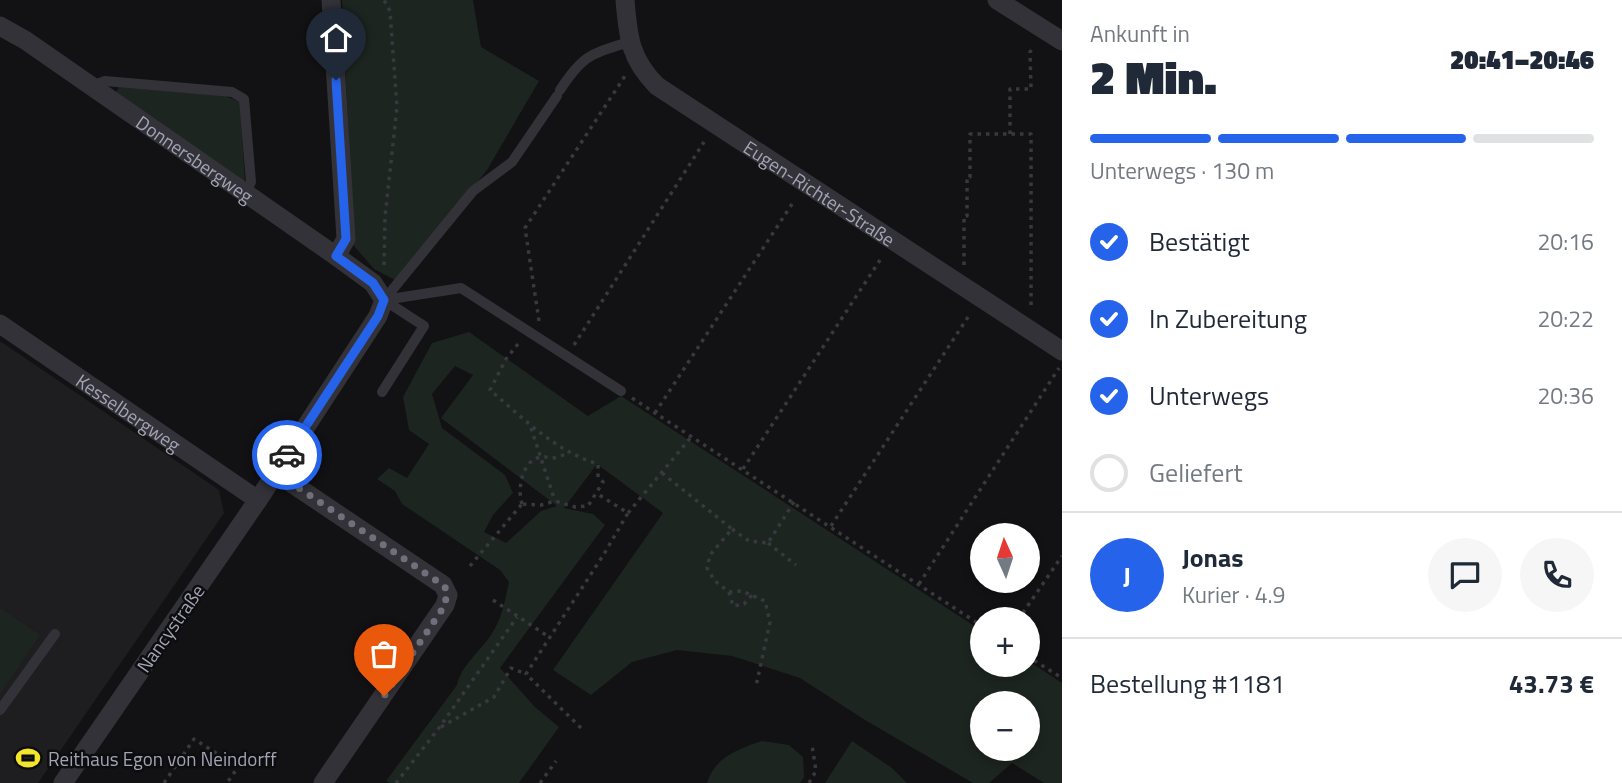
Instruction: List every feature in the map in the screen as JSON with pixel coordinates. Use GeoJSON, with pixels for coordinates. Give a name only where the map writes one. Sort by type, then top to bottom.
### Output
{"type":"FeatureCollection","features":[{"type":"Feature","properties":{"kind":"street"},"geometry":{"type":"LineString","coordinates":[[331,0],[346,239],[336,256]]}},
{"type":"Feature","properties":{"kind":"street"},"geometry":{"type":"LineString","coordinates":[[625,0],[632,50]]}},
{"type":"Feature","properties":{"kind":"street"},"geometry":{"type":"LineString","coordinates":[[997,0],[1054,36]]}},
{"type":"Feature","properties":{"kind":"street","name":"Donnersbergweg"},"geometry":{"type":"LineString","coordinates":[[0,26],[25,40],[336,256],[373,283],[384,300]]}},
{"type":"Feature","properties":{"kind":"street","name":"Eugen-Richter-Straße"},"geometry":{"type":"LineString","coordinates":[[632,50],[657,86],[1062,351]]}},
{"type":"Feature","properties":{"kind":"street","name":"Nancystraße"},"geometry":{"type":"LineString","coordinates":[[63,783],[258,500],[378,316],[384,300]]}},
{"type":"Feature","properties":{"kind":"street","name":"Kesselbergweg"},"geometry":{"type":"LineString","coordinates":[[0,324],[258,500]]}},
{"type":"Feature","properties":{"kind":"street"},"geometry":{"type":"LineString","coordinates":[[275,472],[443,585],[448,594],[445,605],[323,783]]}},
{"type":"Feature","properties":{"kind":"lane"},"geometry":{"type":"LineString","coordinates":[[384,300],[473,191],[512,162],[576,66],[595,52],[632,50]]}},
{"type":"Feature","properties":{"kind":"lane"},"geometry":{"type":"LineString","coordinates":[[92,86],[105,81],[232,92],[244,99],[251,182],[246,192]]}},
{"type":"Feature","properties":{"kind":"lane"},"geometry":{"type":"LineString","coordinates":[[384,300],[461,288],[621,391]]}},
{"type":"Feature","properties":{"kind":"lane"},"geometry":{"type":"LineString","coordinates":[[382,392],[424,326],[384,300]]}},
{"type":"Feature","properties":{"kind":"lane"},"geometry":{"type":"LineString","coordinates":[[0,710],[55,634]]}},
{"type":"Feature","properties":{"kind":"path"},"geometry":{"type":"LineString","coordinates":[[384,0],[390,11],[397,107],[385,217],[384,300]]}},
{"type":"Feature","properties":{"kind":"path"},"geometry":{"type":"LineString","coordinates":[[1010,134],[1010,89],[1031,89],[1030,52],[1054,36]]}},
{"type":"Feature","properties":{"kind":"path"},"geometry":{"type":"LineString","coordinates":[[539,336],[525,228],[632,50]]}},
{"type":"Feature","properties":{"kind":"path"},"geometry":{"type":"LineString","coordinates":[[567,355],[716,125]]}},
{"type":"Feature","properties":{"kind":"path"},"geometry":{"type":"LineString","coordinates":[[831,526],[972,293],[964,216],[967,216],[967,177],[970,177],[970,134],[1031,134],[1031,331]]}},
{"type":"Feature","properties":{"kind":"path"},"geometry":{"type":"LineString","coordinates":[[655,412],[806,182]]}},
{"type":"Feature","properties":{"kind":"path"},"geometry":{"type":"LineString","coordinates":[[743,469],[893,240]]}},
{"type":"Feature","properties":{"kind":"path"},"geometry":{"type":"LineString","coordinates":[[522,504],[541,505],[555,501],[575,507],[588,506],[603,482],[598,477],[598,464],[568,453],[531,426],[490,390],[506,359],[528,330]]}},
{"type":"Feature","properties":{"kind":"path"},"geometry":{"type":"LineString","coordinates":[[919,584],[1062,363]]}},
{"type":"Feature","properties":{"kind":"path"},"geometry":{"type":"LineString","coordinates":[[621,391],[970,618]]}},
{"type":"Feature","properties":{"kind":"path"},"geometry":{"type":"LineString","coordinates":[[531,426],[555,501]]}},
{"type":"Feature","properties":{"kind":"path"},"geometry":{"type":"LineString","coordinates":[[526,674],[628,513],[692,436]]}},
{"type":"Feature","properties":{"kind":"path"},"geometry":{"type":"LineString","coordinates":[[522,504],[519,494],[523,472],[540,457],[554,458],[568,453]]}},
{"type":"Feature","properties":{"kind":"path"},"geometry":{"type":"LineString","coordinates":[[662,473],[749,541],[768,544],[796,565]]}},
{"type":"Feature","properties":{"kind":"path"},"geometry":{"type":"LineString","coordinates":[[596,493],[628,513]]}},
{"type":"Feature","properties":{"kind":"path"},"geometry":{"type":"LineString","coordinates":[[768,544],[794,502]]}},
{"type":"Feature","properties":{"kind":"path"},"geometry":{"type":"LineString","coordinates":[[470,566],[522,504]]}},
{"type":"Feature","properties":{"kind":"path"},"geometry":{"type":"LineString","coordinates":[[732,529],[710,555],[707,568],[715,581],[729,592],[733,606],[744,604],[752,595]]}},
{"type":"Feature","properties":{"kind":"path"},"geometry":{"type":"LineString","coordinates":[[1027,607],[1062,555]]}},
{"type":"Feature","properties":{"kind":"path"},"geometry":{"type":"LineString","coordinates":[[729,592],[742,591],[765,601],[770,622],[756,686]]}},
{"type":"Feature","properties":{"kind":"path"},"geometry":{"type":"LineString","coordinates":[[493,600],[549,637]]}},
{"type":"Feature","properties":{"kind":"path"},"geometry":{"type":"LineString","coordinates":[[396,783],[439,728],[517,617]]}},
{"type":"Feature","properties":{"kind":"path"},"geometry":{"type":"LineString","coordinates":[[1040,664],[1062,678]]}},
{"type":"Feature","properties":{"kind":"path"},"geometry":{"type":"LineString","coordinates":[[439,728],[494,697],[511,668],[526,674],[581,728]]}},
{"type":"Feature","properties":{"kind":"path"},"geometry":{"type":"LineString","coordinates":[[164,783],[194,738],[238,766],[227,783]]}},
{"type":"Feature","properties":{"kind":"path"},"geometry":{"type":"LineString","coordinates":[[809,783],[816,771],[812,745]]}},
{"type":"Feature","properties":{"kind":"path"},"geometry":{"type":"LineString","coordinates":[[540,783],[556,761]]}},
{"type":"Feature","properties":{"kind":"shaded area"},"geometry":{"type":"Polygon","coordinates":[[[342,0],[473,0],[481,47],[539,81],[487,170],[397,281],[374,269],[354,246],[342,0]]]}},
{"type":"Feature","properties":{"kind":"shaded area"},"geometry":{"type":"Polygon","coordinates":[[[119,87],[225,96],[240,102],[245,182],[115,94],[119,87]]]}},
{"type":"Feature","properties":{"kind":"shaded area"},"geometry":{"type":"Polygon","coordinates":[[[469,332],[588,416],[621,396],[970,623],[970,677],[1040,677],[1040,669],[1062,683],[1062,783],[1044,783],[1012,763],[989,783],[973,783],[865,720],[800,678],[732,656],[677,650],[632,662],[591,695],[553,670],[663,513],[597,464],[564,508],[593,514],[605,525],[500,668],[535,707],[559,727],[519,783],[386,781],[495,629],[509,582],[500,570],[402,504],[395,491],[377,479],[389,468],[407,478],[429,444],[409,430],[403,397],[432,343],[469,332]],[[455,366],[432,394],[442,428],[505,475],[513,493],[493,515],[484,532],[506,543],[541,511],[557,506],[441,418],[473,375],[455,366]]]}},
{"type":"Feature","properties":{"kind":"shaded area"},"geometry":{"type":"Polygon","coordinates":[[[0,341],[219,490],[224,513],[38,783],[0,783],[0,341]]]}},
{"type":"Feature","properties":{"kind":"shaded area"},"geometry":{"type":"Polygon","coordinates":[[[0,608],[40,635],[0,694],[0,608]]]}},
{"type":"Feature","properties":{"kind":"shaded area"},"geometry":{"type":"Polygon","coordinates":[[[762,741],[789,745],[803,757],[804,777],[800,783],[707,783],[722,760],[736,751],[762,741]]]}},
{"type":"Feature","properties":{"kind":"shaded area"},"geometry":{"type":"Polygon","coordinates":[[[852,741],[892,768],[907,783],[825,783],[852,741]]]}},
{"type":"Feature","properties":{"kind":"way so far"},"geometry":{"type":"LineString","coordinates":[[287,455],[275,472],[447,590],[445,605],[384,696]]}},
{"type":"Feature","properties":{"kind":"place","name":"Reithaus Egon von Neindorff"},"geometry":{"type":"Point","coordinates":[28,758]}},
{"type":"Feature","properties":{"kind":"route"},"geometry":{"type":"LineString","coordinates":[[287,455],[378,316],[384,300],[373,283],[336,256],[346,239],[336,80]]}}]}
